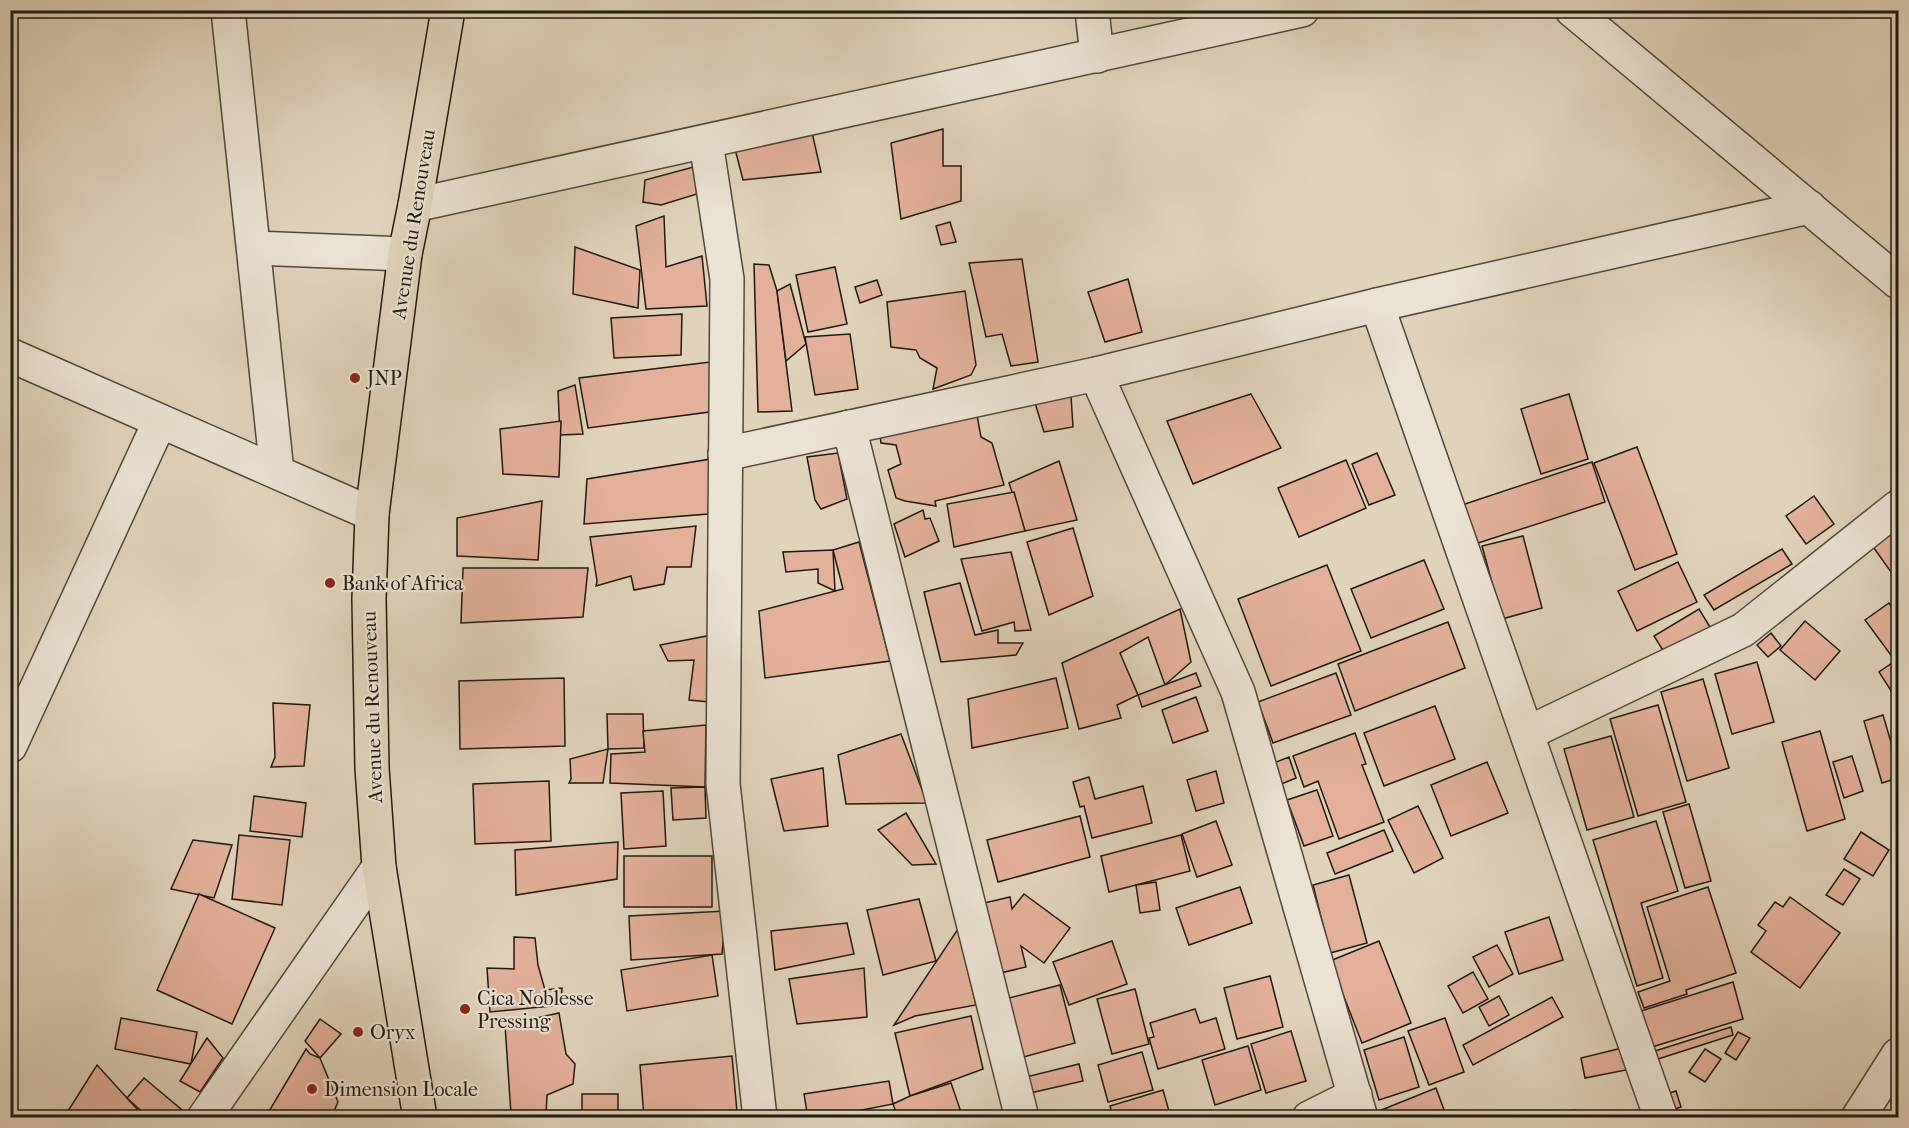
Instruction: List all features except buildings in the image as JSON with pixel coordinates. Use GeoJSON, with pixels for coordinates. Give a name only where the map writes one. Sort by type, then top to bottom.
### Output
{"type":"FeatureCollection","features":[{"type":"Feature","properties":{"kind":"main road","name":"Avenue du Renouveau"},"geometry":{"type":"LineString","coordinates":[[420,1118],[379,867],[372,768],[369,598],[372,514],[405,254],[416,205],[448,10]]}},
{"type":"Feature","properties":{"kind":"street"},"geometry":{"type":"LineString","coordinates":[[228,10],[277,472]]}},
{"type":"Feature","properties":{"kind":"street"},"geometry":{"type":"LineString","coordinates":[[1092,10],[1097,56]]}},
{"type":"Feature","properties":{"kind":"street"},"geometry":{"type":"LineString","coordinates":[[416,205],[1302,10]]}},
{"type":"Feature","properties":{"kind":"street"},"geometry":{"type":"LineString","coordinates":[[1572,10],[1899,282]]}},
{"type":"Feature","properties":{"kind":"street"},"geometry":{"type":"LineString","coordinates":[[706,142],[727,279],[723,784],[760,1118]]}},
{"type":"Feature","properties":{"kind":"street"},"geometry":{"type":"LineString","coordinates":[[725,454],[1096,374],[1377,305],[1809,207]]}},
{"type":"Feature","properties":{"kind":"street"},"geometry":{"type":"LineString","coordinates":[[254,248],[405,254]]}},
{"type":"Feature","properties":{"kind":"street"},"geometry":{"type":"LineString","coordinates":[[1377,305],[1661,1118]]}},
{"type":"Feature","properties":{"kind":"street"},"geometry":{"type":"LineString","coordinates":[[10,355],[372,514]]}},
{"type":"Feature","properties":{"kind":"street"},"geometry":{"type":"LineString","coordinates":[[1096,374],[1238,692],[1358,1106],[1309,1118]]}},
{"type":"Feature","properties":{"kind":"street"},"geometry":{"type":"LineString","coordinates":[[10,746],[160,421]]}},
{"type":"Feature","properties":{"kind":"street"},"geometry":{"type":"LineString","coordinates":[[849,427],[1022,1118]]}},
{"type":"Feature","properties":{"kind":"street"},"geometry":{"type":"LineString","coordinates":[[1528,733],[1743,630],[1899,507]]}},
{"type":"Feature","properties":{"kind":"street"},"geometry":{"type":"LineString","coordinates":[[204,1118],[379,867]]}},
{"type":"Feature","properties":{"kind":"street"},"geometry":{"type":"LineString","coordinates":[[1858,1118],[1899,1055]]}},
{"type":"Feature","properties":{"kind":"place","name":"JNP"},"geometry":{"type":"Point","coordinates":[355,378]}},
{"type":"Feature","properties":{"kind":"place","name":"Bank of Africa"},"geometry":{"type":"Point","coordinates":[330,583]}},
{"type":"Feature","properties":{"kind":"place","name":"Cica Noblesse Pressing"},"geometry":{"type":"Point","coordinates":[465,1009]}},
{"type":"Feature","properties":{"kind":"place","name":"Oryx"},"geometry":{"type":"Point","coordinates":[358,1032]}},
{"type":"Feature","properties":{"kind":"place","name":"Dimension Locale"},"geometry":{"type":"Point","coordinates":[312,1089]}}]}
